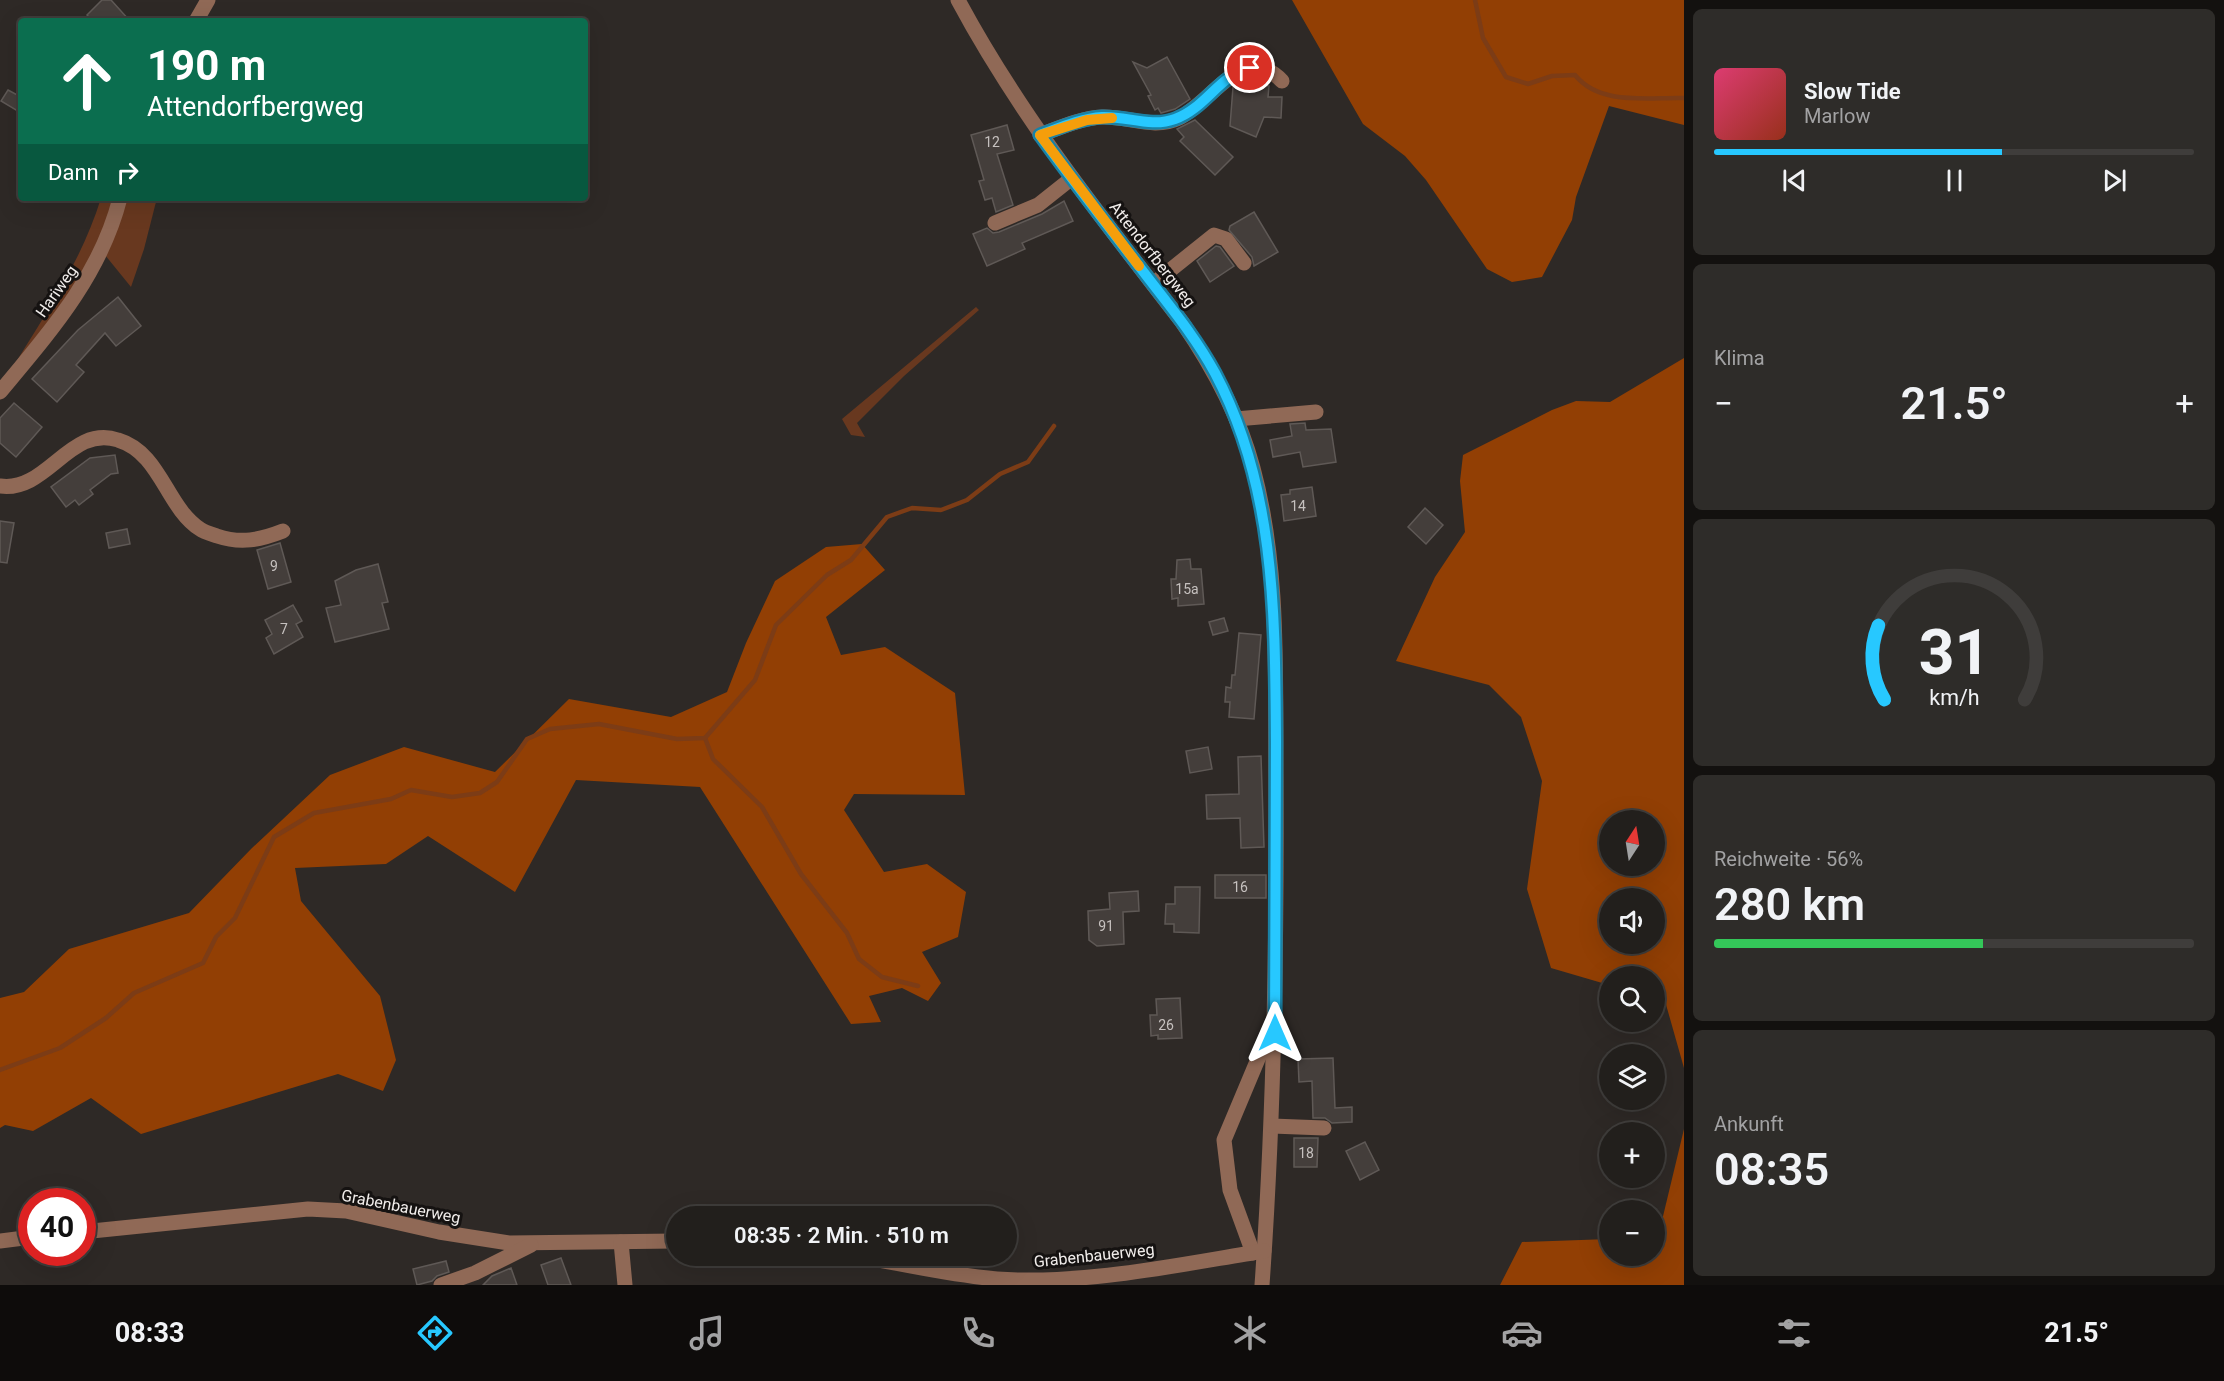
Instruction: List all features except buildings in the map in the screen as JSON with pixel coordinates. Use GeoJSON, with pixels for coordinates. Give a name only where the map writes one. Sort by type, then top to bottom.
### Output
{"type":"FeatureCollection","features":[{"type":"Feature","properties":{"kind":"street"},"geometry":{"type":"LineString","coordinates":[[198,18],[208,0]]}},
{"type":"Feature","properties":{"kind":"street","name":"Attendorfbergweg"},"geometry":{"type":"LineString","coordinates":[[958,0],[986,53],[1040,135],[1206,358],[1236,418],[1257,486],[1273,590],[1277,867],[1272,1126],[1259,1252],[1262,1285]]}},
{"type":"Feature","properties":{"kind":"street"},"geometry":{"type":"LineString","coordinates":[[1040,135],[1101,117],[1156,123],[1176,119],[1207,99],[1229,76],[1244,70],[1264,69],[1275,73],[1282,81]]}},
{"type":"Feature","properties":{"kind":"street"},"geometry":{"type":"LineString","coordinates":[[995,223],[1038,205],[1072,178]]}},
{"type":"Feature","properties":{"kind":"street","name":"Hariweg"},"geometry":{"type":"LineString","coordinates":[[0,392],[51,330],[84,285],[105,245],[119,201]]}},
{"type":"Feature","properties":{"kind":"street"},"geometry":{"type":"LineString","coordinates":[[1153,284],[1214,235],[1226,239],[1244,263]]}},
{"type":"Feature","properties":{"kind":"street"},"geometry":{"type":"LineString","coordinates":[[1236,418],[1316,412]]}},
{"type":"Feature","properties":{"kind":"street"},"geometry":{"type":"LineString","coordinates":[[0,486],[11,487],[24,484],[81,443],[96,438],[111,438],[126,443],[141,453],[185,516],[200,530],[233,542],[262,539],[283,531]]}},
{"type":"Feature","properties":{"kind":"street"},"geometry":{"type":"LineString","coordinates":[[1259,1252],[1230,1190],[1224,1140],[1266,1040],[1275,1033]]}},
{"type":"Feature","properties":{"kind":"street"},"geometry":{"type":"LineString","coordinates":[[1272,1126],[1324,1128]]}},
{"type":"Feature","properties":{"kind":"street","name":"Grabenbauerweg"},"geometry":{"type":"LineString","coordinates":[[96,1231],[308,1209],[355,1213],[481,1240],[533,1243],[666,1241]]}},
{"type":"Feature","properties":{"kind":"street"},"geometry":{"type":"LineString","coordinates":[[0,1241],[18,1239]]}},
{"type":"Feature","properties":{"kind":"street"},"geometry":{"type":"LineString","coordinates":[[621,1242],[625,1285]]}},
{"type":"Feature","properties":{"kind":"street"},"geometry":{"type":"LineString","coordinates":[[441,1285],[475,1273],[533,1243]]}},
{"type":"Feature","properties":{"kind":"street","name":"Grabenbauerweg"},"geometry":{"type":"LineString","coordinates":[[912,1266],[968,1276],[1035,1280],[1094,1276],[1259,1252]]}},
{"type":"Feature","properties":{"kind":"shaded area"},"geometry":{"type":"Polygon","coordinates":[[[1292,0],[1684,0],[1684,125],[1609,106],[1576,197],[1572,220],[1542,277],[1512,282],[1487,269],[1426,180],[1405,156],[1363,124],[1292,0]]]}},
{"type":"Feature","properties":{"kind":"shaded area"},"geometry":{"type":"Polygon","coordinates":[[[100,201],[115,201],[87,272],[7,377],[72,268],[100,201]]]}},
{"type":"Feature","properties":{"kind":"shaded area"},"geometry":{"type":"Polygon","coordinates":[[[124,201],[156,201],[131,287],[105,255],[124,201]]]}},
{"type":"Feature","properties":{"kind":"shaded area"},"geometry":{"type":"Polygon","coordinates":[[[976,307],[979,310],[904,376],[857,423],[865,437],[851,435],[842,419],[976,307]]]}},
{"type":"Feature","properties":{"kind":"shaded area"},"geometry":{"type":"Polygon","coordinates":[[[1684,358],[1684,1068],[1665,1001],[1665,966],[1599,966],[1599,982],[1551,968],[1527,889],[1542,781],[1521,717],[1489,685],[1396,661],[1435,577],[1465,532],[1460,481],[1463,455],[1552,410],[1576,401],[1610,402],[1684,358]]]}},
{"type":"Feature","properties":{"kind":"shaded area"},"geometry":{"type":"Polygon","coordinates":[[[862,544],[885,570],[826,617],[841,655],[885,647],[955,693],[965,795],[854,794],[844,810],[884,872],[927,864],[966,892],[958,937],[922,952],[941,983],[928,1001],[902,988],[869,996],[881,1022],[851,1024],[700,787],[576,780],[515,892],[428,836],[386,864],[295,868],[301,901],[380,996],[396,1060],[383,1091],[338,1074],[141,1134],[91,1098],[33,1131],[5,1125],[0,1128],[0,998],[24,992],[69,949],[189,913],[252,848],[330,775],[404,747],[495,772],[569,699],[671,717],[727,692],[746,643],[775,581],[826,547],[862,544]]]}},
{"type":"Feature","properties":{"kind":"shaded area"},"geometry":{"type":"Polygon","coordinates":[[[1684,1129],[1684,1285],[1500,1285],[1522,1242],[1599,1239],[1599,1266],[1665,1266],[1665,1208],[1684,1129]]]}},
{"type":"Feature","properties":{"kind":"waterway"},"geometry":{"type":"LineString","coordinates":[[1475,0],[1483,38],[1506,77],[1528,84],[1552,76],[1575,75],[1585,85],[1611,96],[1684,98]]}},
{"type":"Feature","properties":{"kind":"waterway"},"geometry":{"type":"LineString","coordinates":[[0,1070],[60,1048],[106,1018],[134,993],[203,963],[216,937],[235,918],[274,837],[314,813],[391,799],[411,790],[452,797],[480,793],[497,782],[527,739],[550,729],[599,724],[677,739],[705,738],[755,680],[776,625],[827,575],[851,560],[887,517],[912,508],[941,510],[967,500],[1000,474],[1028,462],[1054,426]]}},
{"type":"Feature","properties":{"kind":"waterway"},"geometry":{"type":"LineString","coordinates":[[705,738],[713,759],[762,807],[801,874],[847,933],[859,959],[882,977],[918,986]]}},
{"type":"Feature","properties":{"kind":"slow traffic"},"geometry":{"type":"LineString","coordinates":[[1112,118],[1101,117],[1087,120],[1040,135],[1139,266]]}},
{"type":"Feature","properties":{"kind":"route"},"geometry":{"type":"LineString","coordinates":[[1250,68],[1237,71],[1229,76],[1207,99],[1176,119],[1156,123],[1101,117],[1040,135],[1193,338],[1215,375],[1236,418],[1253,470],[1268,545],[1274,610],[1277,867],[1275,1033]]}}]}
